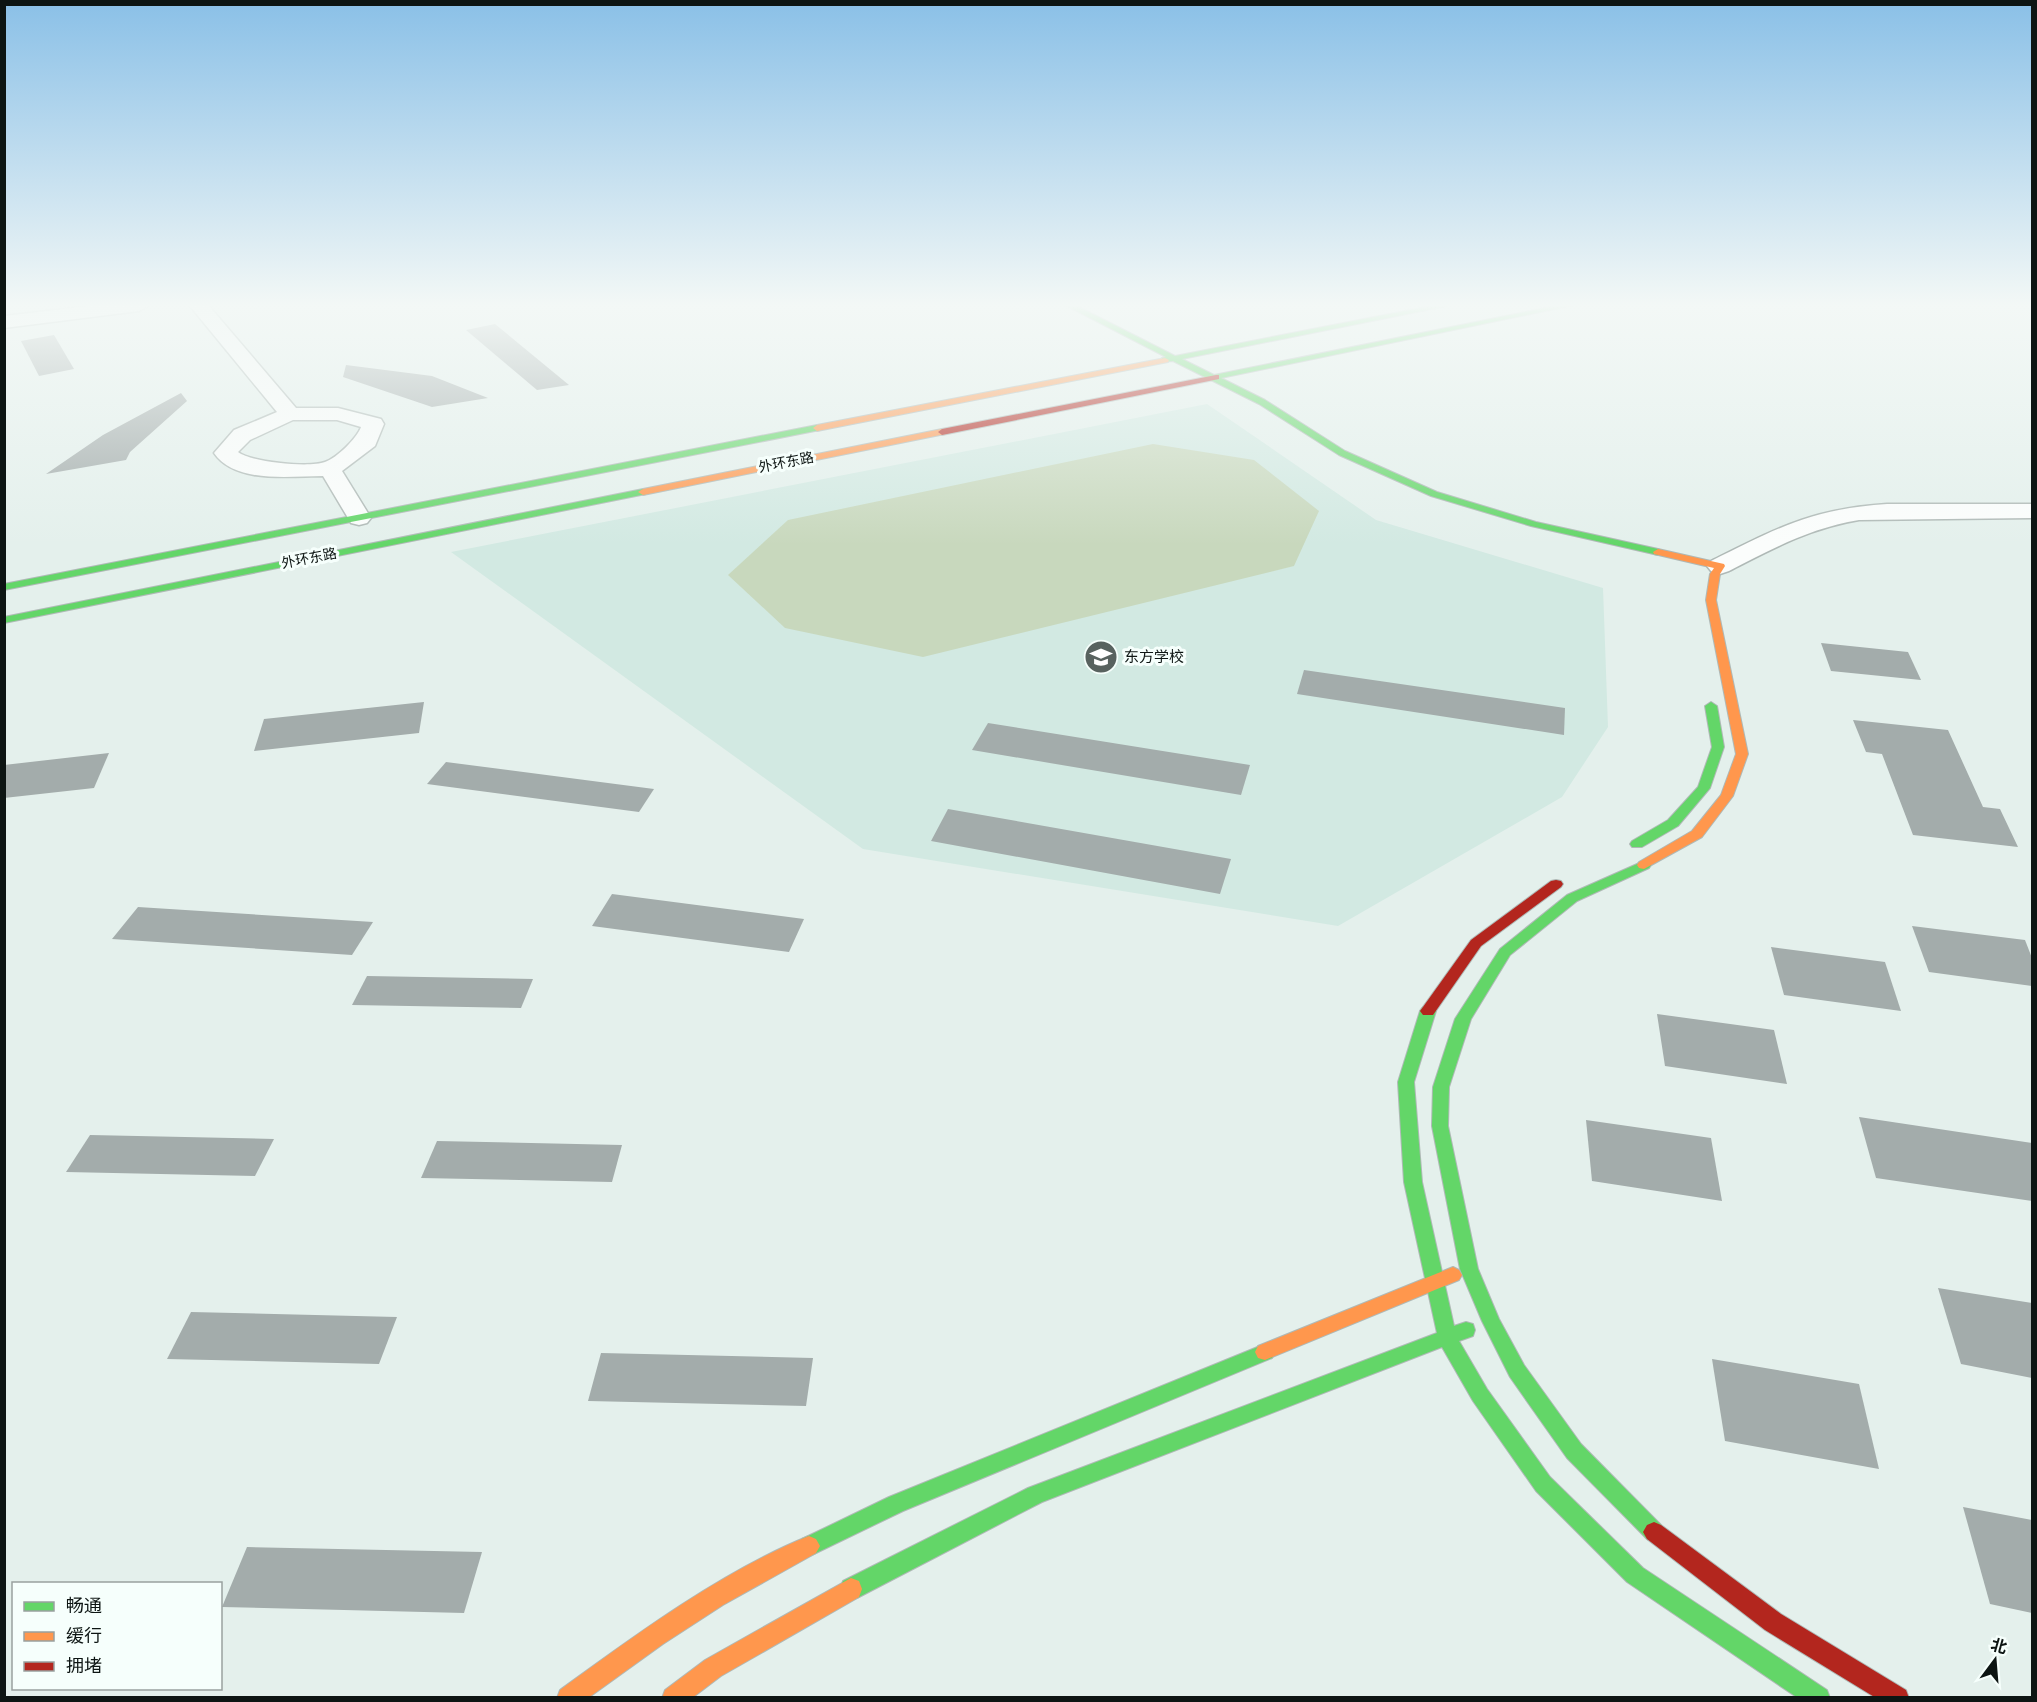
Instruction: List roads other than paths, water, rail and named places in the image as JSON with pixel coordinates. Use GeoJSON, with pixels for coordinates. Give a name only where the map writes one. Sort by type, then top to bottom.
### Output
{"type":"FeatureCollection","features":[{"type":"Feature","properties":{"kind":"main road","name":"外环东路"},"geometry":{"type":"LineString","coordinates":[[4,587],[1038,385]]}},
{"type":"Feature","properties":{"kind":"main road","name":"外环东路"},"geometry":{"type":"LineString","coordinates":[[4,620],[1167,385]]}},
{"type":"Feature","properties":{"kind":"main road"},"geometry":{"type":"LineString","coordinates":[[1219,385],[1245,408],[1293,439]]}},
{"type":"Feature","properties":{"kind":"main road"},"geometry":{"type":"LineString","coordinates":[[1227,385],[1262,402],[1342,453],[1434,494],[1534,524],[1707,568]]}},
{"type":"Feature","properties":{"kind":"main road"},"geometry":{"type":"LineString","coordinates":[[1322,458],[1422,501],[1527,534],[1707,568]]}},
{"type":"Feature","properties":{"kind":"main road"},"geometry":{"type":"LineString","coordinates":[[1707,568],[1711,600],[1742,754],[1727,796],[1697,834],[1648,863],[1572,898],[1505,952],[1463,1019],[1441,1087],[1440,1126],[1468,1269],[1517,1371],[1574,1451],[1660,1539],[1773,1623],[1898,1698]]}},
{"type":"Feature","properties":{"kind":"main road"},"geometry":{"type":"LineString","coordinates":[[1627,849],[1673,823],[1704,788],[1718,747],[1708,692]]}},
{"type":"Feature","properties":{"kind":"main road"},"geometry":{"type":"LineString","coordinates":[[1571,877],[1552,886],[1476,943],[1428,1011],[1406,1082],[1413,1182],[1447,1338],[1480,1395],[1543,1484],[1635,1575],[1818,1698]]}},
{"type":"Feature","properties":{"kind":"main road"},"geometry":{"type":"LineString","coordinates":[[568,1698],[633,1650],[778,1561],[885,1509],[1468,1269]]}},
{"type":"Feature","properties":{"kind":"main road"},"geometry":{"type":"LineString","coordinates":[[673,1698],[713,1668],[836,1597],[1035,1496],[1491,1321]]}},
{"type":"Feature","properties":{"kind":"street"},"geometry":{"type":"LineString","coordinates":[[266,385],[290,414]]}},
{"type":"Feature","properties":{"kind":"street"},"geometry":{"type":"LineString","coordinates":[[290,414],[338,414],[373,424],[367,441],[330,469],[270,469],[240,464],[225,453],[242,435],[290,414]]}},
{"type":"Feature","properties":{"kind":"street"},"geometry":{"type":"LineString","coordinates":[[330,469],[359,518]]}},
{"type":"Feature","properties":{"kind":"street"},"geometry":{"type":"LineString","coordinates":[[1707,568],[1803,525],[1869,512],[1992,515],[2032,511]]}},
{"type":"Feature","properties":{"kind":"place","name":"东方学校"},"geometry":{"type":"Point","coordinates":[1101,657]}}]}
